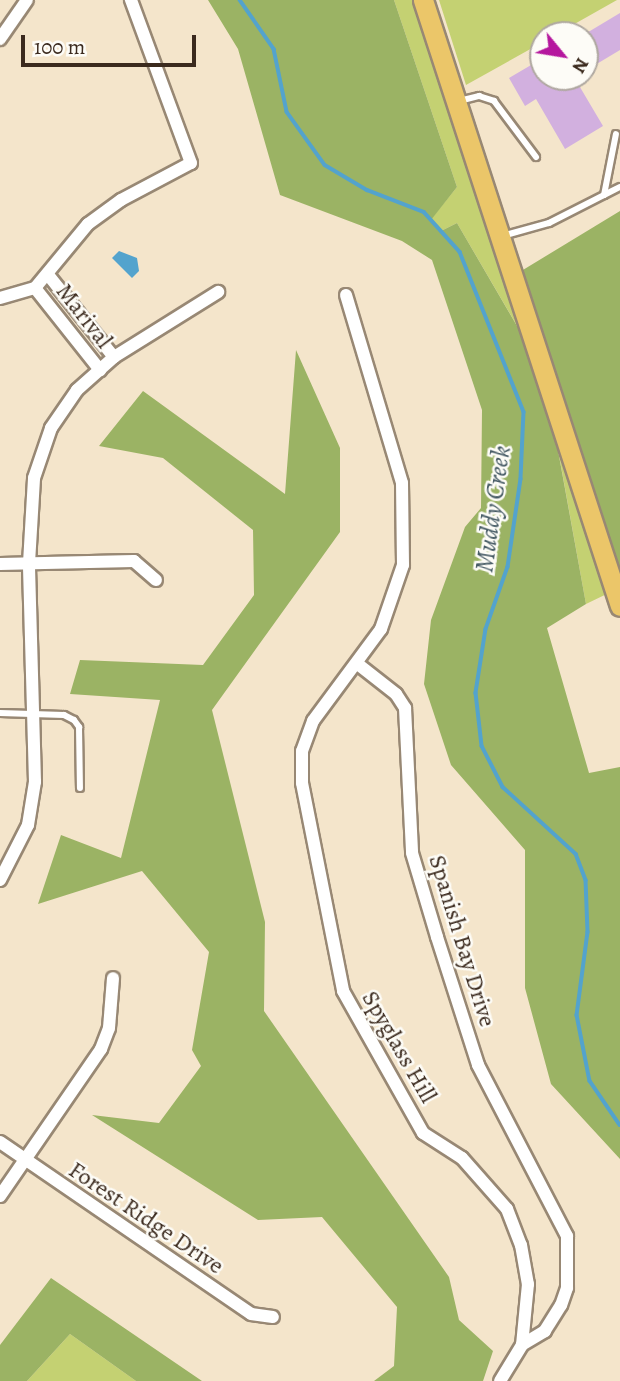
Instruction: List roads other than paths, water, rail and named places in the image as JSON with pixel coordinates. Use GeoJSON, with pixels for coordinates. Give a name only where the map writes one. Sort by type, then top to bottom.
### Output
{"type":"FeatureCollection","features":[{"type":"Feature","properties":{"kind":"main road"},"geometry":{"type":"LineString","coordinates":[[423,0],[620,606]]}},
{"type":"Feature","properties":{"kind":"street"},"geometry":{"type":"LineString","coordinates":[[0,39],[27,0]]}},
{"type":"Feature","properties":{"kind":"street"},"geometry":{"type":"LineString","coordinates":[[0,298],[35,288],[49,276],[88,224],[121,200],[191,163],[131,0]]}},
{"type":"Feature","properties":{"kind":"street","name":"Marival"},"geometry":{"type":"LineString","coordinates":[[49,276],[114,357]]}},
{"type":"Feature","properties":{"kind":"street","name":"Marival"},"geometry":{"type":"LineString","coordinates":[[35,288],[100,370]]}},
{"type":"Feature","properties":{"kind":"street"},"geometry":{"type":"LineString","coordinates":[[0,880],[28,825],[36,782],[29,563],[34,478],[51,428],[77,390],[114,357],[218,292]]}},
{"type":"Feature","properties":{"kind":"street"},"geometry":{"type":"LineString","coordinates":[[346,295],[402,483],[406,511],[403,565],[394,601],[359,665]]}},
{"type":"Feature","properties":{"kind":"street"},"geometry":{"type":"LineString","coordinates":[[0,564],[134,561],[156,580]]}},
{"type":"Feature","properties":{"kind":"street","name":"Spyglass Hill"},"geometry":{"type":"LineString","coordinates":[[359,665],[313,721],[302,751],[302,783],[343,991],[424,1133],[462,1158],[507,1209],[528,1284],[522,1345],[499,1381]]}},
{"type":"Feature","properties":{"kind":"street","name":"Spanish Bay Drive"},"geometry":{"type":"LineString","coordinates":[[359,665],[396,694],[405,708],[412,853],[433,925],[478,1065],[567,1236],[567,1288],[561,1305],[545,1331],[522,1345]]}},
{"type":"Feature","properties":{"kind":"street"},"geometry":{"type":"LineString","coordinates":[[0,1196],[101,1049],[109,1028],[113,978]]}},
{"type":"Feature","properties":{"kind":"street","name":"Forest Ridge Drive"},"geometry":{"type":"LineString","coordinates":[[0,1142],[251,1314],[273,1317]]}},
{"type":"Feature","properties":{"kind":"lane"},"geometry":{"type":"LineString","coordinates":[[456,102],[479,96],[494,101],[536,157]]}},
{"type":"Feature","properties":{"kind":"lane"},"geometry":{"type":"LineString","coordinates":[[604,195],[616,134]]}},
{"type":"Feature","properties":{"kind":"lane"},"geometry":{"type":"LineString","coordinates":[[500,237],[549,223],[620,187]]}},
{"type":"Feature","properties":{"kind":"lane"},"geometry":{"type":"LineString","coordinates":[[0,713],[64,715],[79,727],[80,788]]}},
{"type":"Feature","properties":{"kind":"water"},"geometry":{"type":"Polygon","coordinates":[[[119,251],[137,258],[139,271],[132,278],[112,258],[119,251]]]}},
{"type":"Feature","properties":{"kind":"waterway","name":"Muddy Creek"},"geometry":{"type":"LineString","coordinates":[[240,0],[274,49],[287,112],[325,165],[367,190],[424,212],[460,252],[524,412],[521,479],[508,567],[486,629],[476,693],[482,746],[503,787],[576,854],[586,880],[588,932],[577,1015],[590,1081],[620,1125]]}}]}
